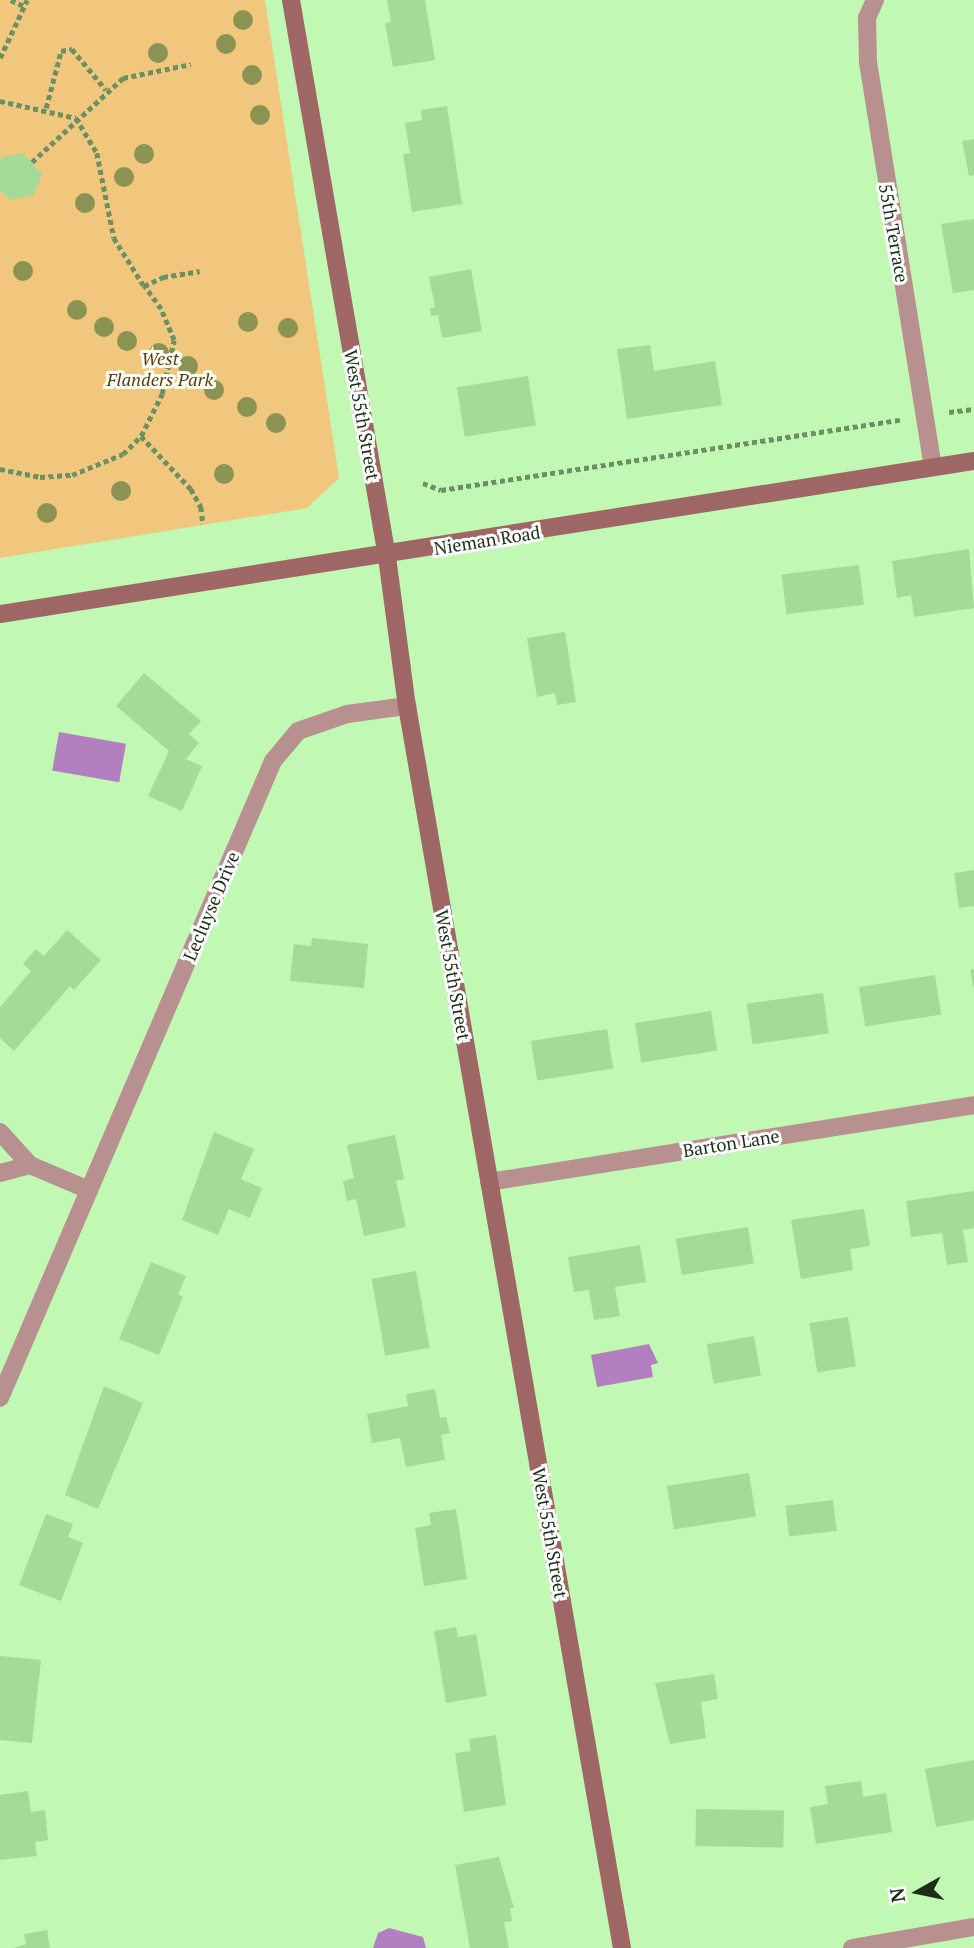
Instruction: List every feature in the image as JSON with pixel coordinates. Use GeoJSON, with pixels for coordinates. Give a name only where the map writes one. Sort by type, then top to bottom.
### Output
{"type":"FeatureCollection","features":[{"type":"Feature","properties":{"kind":"street","name":"West 55th Street"},"geometry":{"type":"LineString","coordinates":[[291,0],[387,556],[407,706],[622,1948]]}},
{"type":"Feature","properties":{"kind":"street","name":"55th Terrace"},"geometry":{"type":"LineString","coordinates":[[875,0],[867,18],[869,62],[933,467]]}},
{"type":"Feature","properties":{"kind":"street","name":"Nieman Road"},"geometry":{"type":"LineString","coordinates":[[0,614],[387,556],[974,461]]}},
{"type":"Feature","properties":{"kind":"street","name":"Lecluyse Drive"},"geometry":{"type":"LineString","coordinates":[[0,1398],[273,761],[298,731],[347,714],[407,706]]}},
{"type":"Feature","properties":{"kind":"street","name":"Barton Lane"},"geometry":{"type":"LineString","coordinates":[[489,1182],[974,1105]]}},
{"type":"Feature","properties":{"kind":"street"},"geometry":{"type":"LineString","coordinates":[[0,1132],[30,1166],[89,1190]]}},
{"type":"Feature","properties":{"kind":"street"},"geometry":{"type":"LineString","coordinates":[[0,1173],[30,1166]]}},
{"type":"Feature","properties":{"kind":"street"},"geometry":{"type":"LineString","coordinates":[[852,1948],[974,1927]]}},
{"type":"Feature","properties":{"kind":"path"},"geometry":{"type":"LineString","coordinates":[[0,58],[26,3],[11,0]]}},
{"type":"Feature","properties":{"kind":"path"},"geometry":{"type":"LineString","coordinates":[[47,108],[61,51],[72,50],[106,90]]}},
{"type":"Feature","properties":{"kind":"path"},"geometry":{"type":"LineString","coordinates":[[33,162],[106,90],[123,78],[191,64]]}},
{"type":"Feature","properties":{"kind":"path"},"geometry":{"type":"LineString","coordinates":[[0,101],[47,108],[76,118],[97,153],[114,238],[161,309],[174,340],[162,394],[141,436],[123,454],[72,475],[40,477],[0,468]]}},
{"type":"Feature","properties":{"kind":"path"},"geometry":{"type":"LineString","coordinates":[[144,286],[200,271]]}},
{"type":"Feature","properties":{"kind":"path"},"geometry":{"type":"LineString","coordinates":[[423,483],[441,490],[974,409]]}},
{"type":"Feature","properties":{"kind":"path"},"geometry":{"type":"LineString","coordinates":[[141,436],[191,489],[203,524]]}},
{"type":"Feature","properties":{"kind":"green space","name":"West Flanders Park"},"geometry":{"type":"Polygon","coordinates":[[[0,0],[265,0],[339,478],[307,508],[0,558],[0,0]]]}},
{"type":"Feature","properties":{"kind":"shaded area"},"geometry":{"type":"Polygon","coordinates":[[[59,732],[126,744],[119,782],[52,770],[59,732]]]}},
{"type":"Feature","properties":{"kind":"shaded area"},"geometry":{"type":"Polygon","coordinates":[[[649,1344],[658,1363],[651,1365],[653,1377],[597,1387],[591,1355],[649,1344]]]}},
{"type":"Feature","properties":{"kind":"shaded area"},"geometry":{"type":"Polygon","coordinates":[[[389,1928],[423,1937],[426,1948],[373,1948],[378,1933],[389,1928]]]}},
{"type":"Feature","properties":{"kind":"building"},"geometry":{"type":"Polygon","coordinates":[[[387,0],[425,0],[435,60],[393,67],[385,23],[391,22],[387,0]]]}},
{"type":"Feature","properties":{"kind":"building"},"geometry":{"type":"Polygon","coordinates":[[[447,106],[462,204],[412,212],[403,154],[410,153],[405,123],[422,120],[421,110],[447,106]]]}},
{"type":"Feature","properties":{"kind":"building"},"geometry":{"type":"Polygon","coordinates":[[[974,139],[974,175],[969,176],[962,141],[974,139]]]}},
{"type":"Feature","properties":{"kind":"building"},"geometry":{"type":"Polygon","coordinates":[[[23,153],[42,174],[34,195],[10,200],[0,191],[0,162],[2,157],[23,153]]]}},
{"type":"Feature","properties":{"kind":"building"},"geometry":{"type":"Polygon","coordinates":[[[974,219],[974,290],[953,293],[941,224],[974,219]]]}},
{"type":"Feature","properties":{"kind":"building"},"geometry":{"type":"Polygon","coordinates":[[[471,269],[482,331],[442,338],[438,315],[431,316],[430,308],[435,307],[429,277],[471,269]]]}},
{"type":"Feature","properties":{"kind":"building"},"geometry":{"type":"Polygon","coordinates":[[[650,345],[654,371],[715,361],[722,405],[627,419],[617,349],[650,345]]]}},
{"type":"Feature","properties":{"kind":"building"},"geometry":{"type":"Polygon","coordinates":[[[528,376],[536,425],[465,437],[457,387],[528,376]]]}},
{"type":"Feature","properties":{"kind":"building"},"geometry":{"type":"Polygon","coordinates":[[[969,549],[974,608],[914,617],[911,595],[897,598],[892,561],[969,549]]]}},
{"type":"Feature","properties":{"kind":"building"},"geometry":{"type":"Polygon","coordinates":[[[859,565],[864,605],[786,614],[782,575],[859,565]]]}},
{"type":"Feature","properties":{"kind":"building"},"geometry":{"type":"Polygon","coordinates":[[[565,632],[576,702],[557,705],[555,693],[537,697],[527,638],[565,632]]]}},
{"type":"Feature","properties":{"kind":"building"},"geometry":{"type":"Polygon","coordinates":[[[144,673],[201,721],[189,734],[199,743],[186,759],[202,766],[182,811],[148,796],[169,751],[116,706],[144,673]]]}},
{"type":"Feature","properties":{"kind":"building"},"geometry":{"type":"Polygon","coordinates":[[[974,870],[974,906],[959,908],[954,873],[974,870]]]}},
{"type":"Feature","properties":{"kind":"building"},"geometry":{"type":"Polygon","coordinates":[[[67,930],[101,960],[74,990],[70,986],[14,1051],[0,1038],[0,1007],[31,971],[23,964],[36,949],[44,956],[67,930]]]}},
{"type":"Feature","properties":{"kind":"building"},"geometry":{"type":"Polygon","coordinates":[[[312,938],[368,944],[364,988],[290,981],[294,944],[311,946],[312,938]]]}},
{"type":"Feature","properties":{"kind":"building"},"geometry":{"type":"Polygon","coordinates":[[[974,969],[974,987],[973,987],[970,970],[974,969]]]}},
{"type":"Feature","properties":{"kind":"building"},"geometry":{"type":"Polygon","coordinates":[[[935,975],[941,1015],[865,1027],[859,987],[935,975]]]}},
{"type":"Feature","properties":{"kind":"building"},"geometry":{"type":"Polygon","coordinates":[[[823,993],[829,1034],[752,1044],[747,1004],[823,993]]]}},
{"type":"Feature","properties":{"kind":"building"},"geometry":{"type":"Polygon","coordinates":[[[711,1011],[717,1051],[641,1063],[635,1023],[711,1011]]]}},
{"type":"Feature","properties":{"kind":"building"},"geometry":{"type":"Polygon","coordinates":[[[607,1029],[613,1069],[537,1081],[531,1041],[607,1029]]]}},
{"type":"Feature","properties":{"kind":"building"},"geometry":{"type":"Polygon","coordinates":[[[214,1132],[254,1149],[241,1179],[262,1188],[250,1218],[229,1209],[218,1235],[182,1220],[214,1132]]]}},
{"type":"Feature","properties":{"kind":"building"},"geometry":{"type":"Polygon","coordinates":[[[395,1135],[404,1179],[396,1181],[406,1227],[364,1236],[356,1199],[347,1201],[343,1181],[354,1178],[347,1145],[395,1135]]]}},
{"type":"Feature","properties":{"kind":"building"},"geometry":{"type":"Polygon","coordinates":[[[974,1191],[974,1228],[963,1230],[968,1262],[947,1265],[942,1233],[911,1237],[906,1201],[974,1191]]]}},
{"type":"Feature","properties":{"kind":"building"},"geometry":{"type":"Polygon","coordinates":[[[864,1209],[870,1246],[850,1249],[853,1270],[801,1279],[791,1220],[864,1209]]]}},
{"type":"Feature","properties":{"kind":"building"},"geometry":{"type":"Polygon","coordinates":[[[748,1227],[754,1264],[682,1275],[676,1238],[748,1227]]]}},
{"type":"Feature","properties":{"kind":"building"},"geometry":{"type":"Polygon","coordinates":[[[640,1245],[646,1282],[615,1287],[620,1316],[594,1320],[589,1290],[574,1292],[568,1257],[640,1245]]]}},
{"type":"Feature","properties":{"kind":"building"},"geometry":{"type":"Polygon","coordinates":[[[151,1262],[186,1276],[178,1294],[183,1297],[159,1355],[119,1339],[151,1262]]]}},
{"type":"Feature","properties":{"kind":"building"},"geometry":{"type":"Polygon","coordinates":[[[416,1271],[430,1348],[385,1356],[372,1279],[416,1271]]]}},
{"type":"Feature","properties":{"kind":"building"},"geometry":{"type":"Polygon","coordinates":[[[848,1317],[856,1366],[817,1372],[809,1323],[848,1317]]]}},
{"type":"Feature","properties":{"kind":"building"},"geometry":{"type":"Polygon","coordinates":[[[754,1336],[761,1375],[714,1384],[707,1344],[754,1336]]]}},
{"type":"Feature","properties":{"kind":"building"},"geometry":{"type":"Polygon","coordinates":[[[104,1386],[143,1403],[98,1509],[65,1495],[104,1386]]]}},
{"type":"Feature","properties":{"kind":"building"},"geometry":{"type":"Polygon","coordinates":[[[435,1389],[440,1418],[446,1417],[450,1433],[441,1435],[445,1460],[406,1467],[400,1438],[372,1443],[367,1414],[408,1406],[406,1394],[435,1389]]]}},
{"type":"Feature","properties":{"kind":"building"},"geometry":{"type":"Polygon","coordinates":[[[749,1473],[756,1516],[674,1529],[667,1486],[749,1473]]]}},
{"type":"Feature","properties":{"kind":"building"},"geometry":{"type":"Polygon","coordinates":[[[833,1500],[837,1531],[789,1537],[785,1506],[833,1500]]]}},
{"type":"Feature","properties":{"kind":"building"},"geometry":{"type":"Polygon","coordinates":[[[456,1509],[467,1579],[424,1586],[415,1528],[431,1525],[429,1513],[456,1509]]]}},
{"type":"Feature","properties":{"kind":"building"},"geometry":{"type":"Polygon","coordinates":[[[46,1514],[73,1524],[68,1537],[83,1543],[61,1601],[19,1585],[46,1514]]]}},
{"type":"Feature","properties":{"kind":"building"},"geometry":{"type":"Polygon","coordinates":[[[456,1627],[458,1637],[476,1634],[487,1696],[446,1703],[434,1631],[456,1627]]]}},
{"type":"Feature","properties":{"kind":"building"},"geometry":{"type":"Polygon","coordinates":[[[0,1656],[41,1660],[32,1743],[0,1740],[0,1656]]]}},
{"type":"Feature","properties":{"kind":"building"},"geometry":{"type":"Polygon","coordinates":[[[714,1674],[718,1699],[701,1702],[706,1738],[670,1744],[655,1683],[714,1674]]]}},
{"type":"Feature","properties":{"kind":"building"},"geometry":{"type":"Polygon","coordinates":[[[496,1735],[506,1805],[464,1812],[455,1753],[471,1751],[469,1739],[496,1735]]]}},
{"type":"Feature","properties":{"kind":"building"},"geometry":{"type":"Polygon","coordinates":[[[974,1760],[974,1820],[936,1827],[925,1769],[974,1760]]]}},
{"type":"Feature","properties":{"kind":"building"},"geometry":{"type":"Polygon","coordinates":[[[861,1781],[863,1797],[886,1793],[892,1832],[816,1844],[810,1807],[828,1804],[825,1786],[861,1781]]]}},
{"type":"Feature","properties":{"kind":"building"},"geometry":{"type":"Polygon","coordinates":[[[28,1791],[31,1812],[45,1810],[48,1840],[35,1842],[37,1856],[0,1860],[0,1795],[28,1791]]]}},
{"type":"Feature","properties":{"kind":"building"},"geometry":{"type":"Polygon","coordinates":[[[696,1809],[784,1811],[783,1848],[695,1846],[696,1809]]]}},
{"type":"Feature","properties":{"kind":"building"},"geometry":{"type":"Polygon","coordinates":[[[499,1857],[514,1908],[510,1908],[512,1921],[504,1922],[509,1948],[470,1948],[455,1865],[499,1857]]]}},
{"type":"Feature","properties":{"kind":"building"},"geometry":{"type":"Polygon","coordinates":[[[47,1930],[50,1948],[13,1948],[26,1944],[24,1934],[47,1930]]]}}]}
